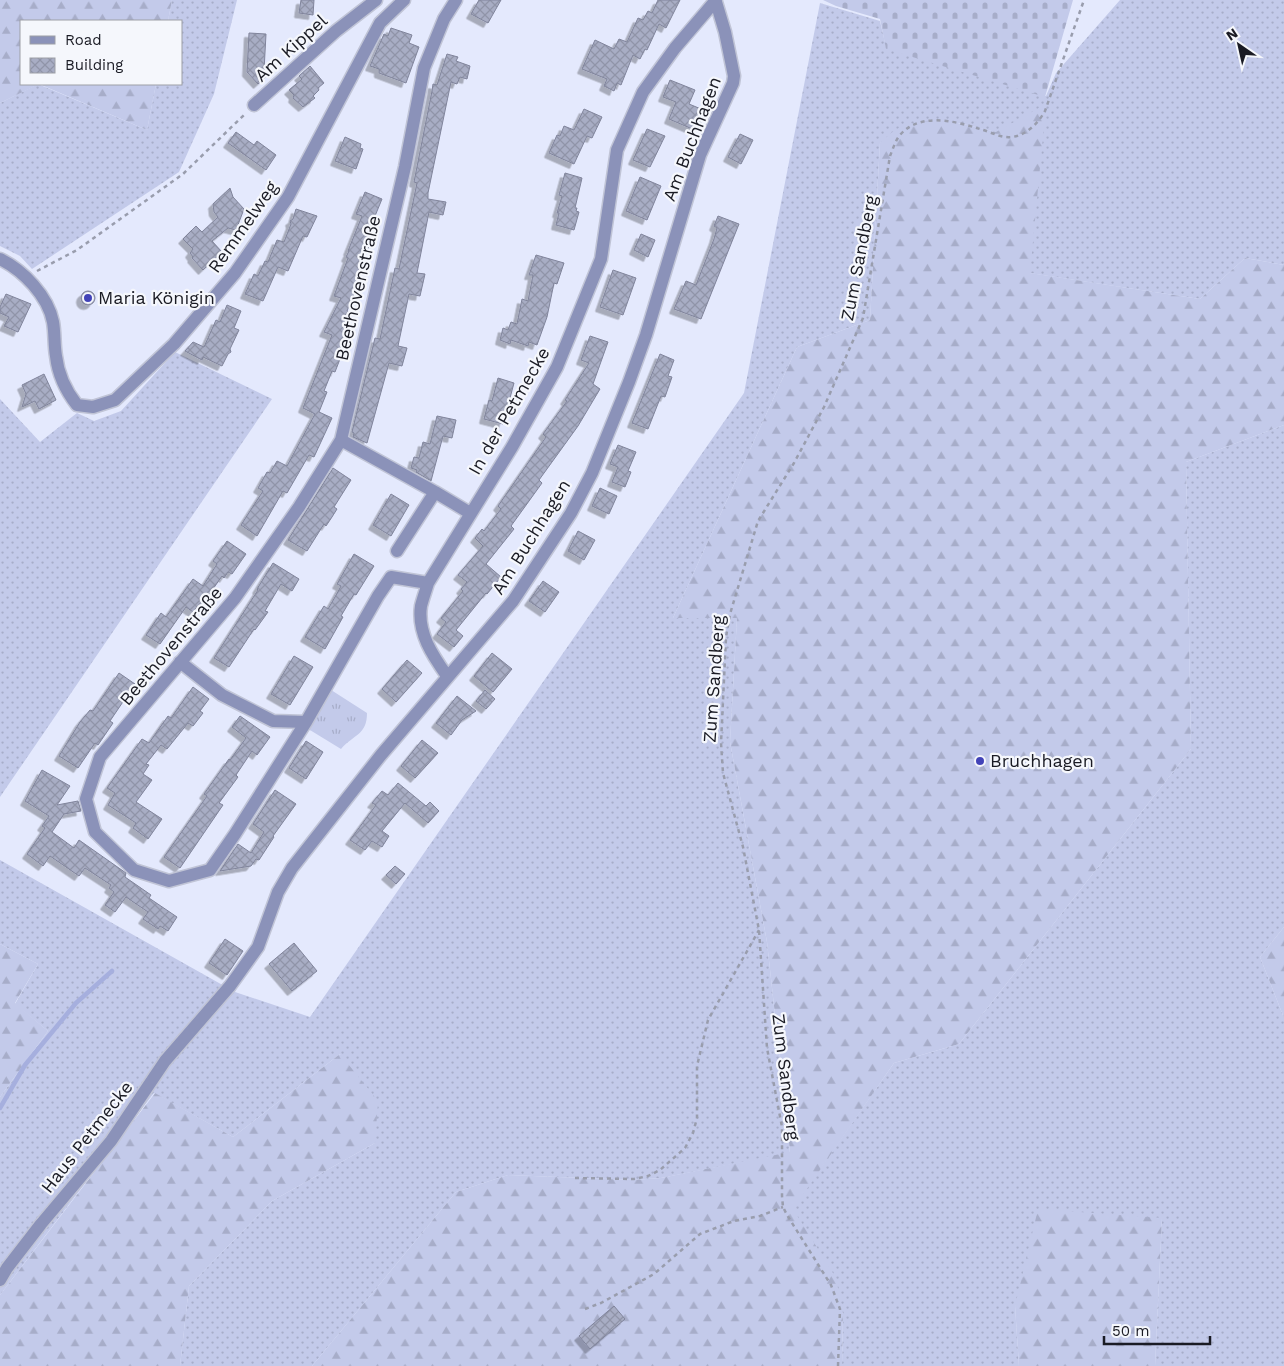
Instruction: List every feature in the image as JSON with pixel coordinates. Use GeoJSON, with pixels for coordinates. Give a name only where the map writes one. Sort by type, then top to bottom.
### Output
{"type":"FeatureCollection","features":[{"type":"Feature","properties":{"kind":"street","name":"Am Kippel"},"geometry":{"type":"LineString","coordinates":[[254,105],[336,31],[376,0]]}},
{"type":"Feature","properties":{"kind":"street","name":"Remmelweg"},"geometry":{"type":"LineString","coordinates":[[0,259],[26,276],[42,296],[53,320],[56,358],[67,392],[76,405],[93,407],[115,400],[174,344],[235,273],[288,197],[380,24],[404,0]]}},
{"type":"Feature","properties":{"kind":"street","name":"Beethovenstraße"},"geometry":{"type":"LineString","coordinates":[[428,583],[392,577],[378,596],[306,722],[210,870],[169,881],[134,870],[95,832],[86,800],[100,757],[235,598],[299,507],[341,440],[405,167],[424,68],[444,19],[456,0]]}},
{"type":"Feature","properties":{"kind":"street","name":"In der Petmecke"},"geometry":{"type":"LineString","coordinates":[[447,676],[436,661],[422,627],[421,607],[428,583],[512,447],[557,367],[601,259],[617,150],[643,92],[675,48],[716,1]]}},
{"type":"Feature","properties":{"kind":"street","name":"Am Buchhagen"},"geometry":{"type":"LineString","coordinates":[[203,1017],[230,986],[258,948],[278,892],[292,868],[381,755],[513,601],[570,513],[592,473],[613,424],[646,335],[700,155],[733,83],[734,76],[725,32],[716,1]]}},
{"type":"Feature","properties":{"kind":"street"},"geometry":{"type":"LineString","coordinates":[[341,440],[436,492],[470,513]]}},
{"type":"Feature","properties":{"kind":"street"},"geometry":{"type":"LineString","coordinates":[[397,551],[436,492]]}},
{"type":"Feature","properties":{"kind":"street"},"geometry":{"type":"LineString","coordinates":[[180,662],[222,695],[274,721],[306,722]]}},
{"type":"Feature","properties":{"kind":"street","name":"Haus Petmecke"},"geometry":{"type":"LineString","coordinates":[[0,1280],[41,1224],[110,1140],[165,1061],[203,1017]]}},
{"type":"Feature","properties":{"kind":"path","name":"Zum Sandberg"},"geometry":{"type":"LineString","coordinates":[[838,1366],[840,1309],[831,1285],[784,1207],[781,1181],[782,1127],[766,1048],[759,930],[743,847],[723,773],[721,743],[726,636],[730,614],[758,521],[794,463],[824,407],[863,318],[890,156],[899,136],[913,126],[926,121],[963,124],[1006,137],[1029,130],[1039,121],[1045,111],[1084,0]]}},
{"type":"Feature","properties":{"kind":"path"},"geometry":{"type":"LineString","coordinates":[[26,276],[77,250],[183,174],[254,105]]}},
{"type":"Feature","properties":{"kind":"path"},"geometry":{"type":"LineString","coordinates":[[574,1178],[634,1179],[648,1176],[660,1170],[685,1148],[693,1133],[697,1118],[697,1066],[708,1020],[759,930]]}},
{"type":"Feature","properties":{"kind":"path"},"geometry":{"type":"LineString","coordinates":[[585,1309],[601,1303],[654,1274],[700,1234],[734,1221],[760,1216],[784,1207]]}},
{"type":"Feature","properties":{"kind":"green space"},"geometry":{"type":"Polygon","coordinates":[[[0,0],[172,0],[168,20],[20,20],[20,85],[37,85],[0,103],[0,0]]]}},
{"type":"Feature","properties":{"kind":"green space"},"geometry":{"type":"Polygon","coordinates":[[[172,0],[237,0],[214,94],[179,172],[32,269],[20,256],[0,246],[0,103],[36,85],[40,85],[147,130],[156,85],[182,85],[182,20],[168,20],[172,0]]]}},
{"type":"Feature","properties":{"kind":"green space"},"geometry":{"type":"Polygon","coordinates":[[[823,0],[1073,0],[1045,97],[886,49],[880,19],[836,6],[823,0]]]}},
{"type":"Feature","properties":{"kind":"green space"},"geometry":{"type":"Polygon","coordinates":[[[1120,0],[1284,0],[1284,265],[1245,258],[1200,299],[1029,273],[996,132],[959,123],[880,143],[870,320],[797,347],[673,618],[737,618],[730,742],[767,942],[790,1153],[661,1178],[633,1180],[508,1175],[456,1192],[312,1366],[180,1366],[189,1286],[272,1201],[375,1143],[340,1054],[233,1137],[154,1093],[0,1295],[0,1097],[48,1031],[15,1004],[38,964],[0,944],[0,860],[235,992],[310,1017],[744,393],[820,3],[880,21],[886,47],[1046,96],[1056,73],[1120,0]]]}},
{"type":"Feature","properties":{"kind":"green space"},"geometry":{"type":"Polygon","coordinates":[[[41,85],[156,85],[147,130],[41,85]]]}},
{"type":"Feature","properties":{"kind":"green space"},"geometry":{"type":"Polygon","coordinates":[[[1046,104],[1030,273],[1200,299],[1245,258],[1284,265],[1284,425],[1186,462],[1191,749],[959,1044],[894,1063],[793,1209],[836,1278],[843,1314],[842,1366],[312,1366],[456,1192],[508,1175],[633,1180],[661,1178],[790,1152],[767,942],[730,742],[737,618],[673,618],[797,347],[870,320],[880,143],[897,129],[921,122],[959,123],[996,132],[1046,104]]]}},
{"type":"Feature","properties":{"kind":"green space"},"geometry":{"type":"Polygon","coordinates":[[[175,352],[272,399],[0,797],[0,399],[40,442],[77,413],[94,421],[121,411],[175,352]]]}},
{"type":"Feature","properties":{"kind":"green space"},"geometry":{"type":"Polygon","coordinates":[[[1284,425],[1284,927],[1260,957],[1284,1018],[1284,1366],[1155,1366],[1162,1218],[1015,1306],[1019,1366],[842,1366],[843,1314],[792,1209],[894,1063],[959,1044],[1191,749],[1186,462],[1284,425]]]}},
{"type":"Feature","properties":{"kind":"green space"},"geometry":{"type":"Polygon","coordinates":[[[328,688],[367,713],[365,726],[359,734],[341,749],[305,727],[328,688]]]}},
{"type":"Feature","properties":{"kind":"green space"},"geometry":{"type":"Polygon","coordinates":[[[1284,927],[1284,1018],[1260,957],[1284,927]]]}},
{"type":"Feature","properties":{"kind":"green space"},"geometry":{"type":"Polygon","coordinates":[[[0,944],[38,964],[15,1003],[48,1031],[0,1097],[0,944]]]}},
{"type":"Feature","properties":{"kind":"green space"},"geometry":{"type":"Polygon","coordinates":[[[340,1054],[378,1101],[375,1143],[272,1201],[189,1286],[180,1366],[0,1366],[0,1295],[155,1093],[233,1137],[340,1054]]]}},
{"type":"Feature","properties":{"kind":"green space"},"geometry":{"type":"Polygon","coordinates":[[[1038,1209],[1162,1218],[1155,1366],[1019,1366],[1015,1306],[1038,1209]]]}},
{"type":"Feature","properties":{"kind":"building"},"geometry":{"type":"Polygon","coordinates":[[[301,0],[314,0],[313,15],[299,13],[301,0]]]}},
{"type":"Feature","properties":{"kind":"building"},"geometry":{"type":"Polygon","coordinates":[[[479,0],[501,0],[488,23],[471,14],[479,0]]]}},
{"type":"Feature","properties":{"kind":"building"},"geometry":{"type":"Polygon","coordinates":[[[658,0],[680,0],[666,28],[659,24],[647,50],[645,49],[640,59],[633,55],[621,85],[617,83],[614,91],[604,86],[607,79],[582,69],[595,40],[614,49],[619,39],[627,42],[638,18],[643,20],[648,11],[652,13],[658,0]]]}},
{"type":"Feature","properties":{"kind":"building"},"geometry":{"type":"Polygon","coordinates":[[[391,28],[412,35],[409,43],[419,47],[406,83],[379,73],[379,69],[370,66],[384,34],[388,36],[391,28]]]}},
{"type":"Feature","properties":{"kind":"building"},"geometry":{"type":"Polygon","coordinates":[[[249,33],[266,34],[264,71],[268,75],[258,84],[247,72],[249,33]]]}},
{"type":"Feature","properties":{"kind":"building"},"geometry":{"type":"Polygon","coordinates":[[[447,54],[458,57],[456,61],[470,66],[467,79],[460,77],[457,84],[451,82],[428,193],[428,199],[446,202],[443,215],[429,212],[417,273],[425,274],[420,296],[409,294],[398,346],[407,348],[402,366],[389,363],[367,443],[353,437],[354,433],[352,432],[375,338],[380,339],[395,268],[399,269],[417,183],[414,182],[433,84],[437,85],[447,54]]]}},
{"type":"Feature","properties":{"kind":"building"},"geometry":{"type":"Polygon","coordinates":[[[310,66],[324,83],[313,96],[315,98],[303,107],[293,98],[294,95],[289,90],[302,79],[299,76],[310,66]]]}},
{"type":"Feature","properties":{"kind":"building"},"geometry":{"type":"Polygon","coordinates":[[[670,80],[695,90],[689,104],[706,111],[697,131],[669,119],[676,102],[663,97],[670,80]]]}},
{"type":"Feature","properties":{"kind":"building"},"geometry":{"type":"Polygon","coordinates":[[[584,109],[602,117],[592,138],[587,136],[574,164],[549,153],[557,135],[560,136],[564,126],[574,130],[584,109]]]}},
{"type":"Feature","properties":{"kind":"building"},"geometry":{"type":"Polygon","coordinates":[[[647,129],[665,136],[650,167],[633,160],[647,129]]]}},
{"type":"Feature","properties":{"kind":"building"},"geometry":{"type":"Polygon","coordinates":[[[236,132],[254,145],[257,141],[276,155],[266,170],[228,143],[236,132]]]}},
{"type":"Feature","properties":{"kind":"building"},"geometry":{"type":"Polygon","coordinates":[[[740,134],[753,140],[741,164],[728,157],[740,134]]]}},
{"type":"Feature","properties":{"kind":"building"},"geometry":{"type":"Polygon","coordinates":[[[345,137],[361,144],[360,148],[363,149],[356,169],[335,161],[345,137]]]}},
{"type":"Feature","properties":{"kind":"building"},"geometry":{"type":"Polygon","coordinates":[[[565,173],[582,178],[575,208],[579,212],[574,230],[556,225],[562,196],[559,195],[565,173]]]}},
{"type":"Feature","properties":{"kind":"building"},"geometry":{"type":"Polygon","coordinates":[[[640,177],[661,186],[647,220],[626,211],[640,177]]]}},
{"type":"Feature","properties":{"kind":"building"},"geometry":{"type":"Polygon","coordinates":[[[230,188],[233,197],[244,209],[236,230],[228,228],[212,241],[222,252],[203,270],[192,258],[190,253],[193,249],[183,239],[196,226],[202,232],[218,217],[214,212],[213,204],[230,188]]]}},
{"type":"Feature","properties":{"kind":"building"},"geometry":{"type":"Polygon","coordinates":[[[365,192],[382,199],[368,233],[368,238],[372,239],[357,274],[361,276],[347,311],[352,313],[345,330],[350,333],[335,372],[332,371],[324,391],[327,392],[319,412],[332,418],[314,457],[309,455],[287,493],[283,491],[257,536],[241,525],[263,491],[258,488],[267,472],[270,473],[277,461],[287,466],[315,414],[303,408],[332,335],[324,332],[341,298],[334,296],[348,258],[346,257],[348,251],[362,216],[356,214],[365,192]]]}},
{"type":"Feature","properties":{"kind":"building"},"geometry":{"type":"Polygon","coordinates":[[[296,209],[317,216],[307,237],[303,236],[288,271],[278,267],[263,301],[245,294],[254,274],[258,276],[265,261],[268,262],[277,240],[284,242],[291,224],[290,221],[293,219],[296,209]]]}},
{"type":"Feature","properties":{"kind":"building"},"geometry":{"type":"Polygon","coordinates":[[[718,216],[739,224],[701,319],[674,309],[686,281],[696,285],[714,239],[717,228],[714,226],[718,216]]]}},
{"type":"Feature","properties":{"kind":"building"},"geometry":{"type":"Polygon","coordinates":[[[641,234],[655,240],[648,257],[634,250],[641,234]]]}},
{"type":"Feature","properties":{"kind":"building"},"geometry":{"type":"Polygon","coordinates":[[[536,255],[564,263],[557,284],[554,283],[547,317],[537,345],[529,342],[528,346],[511,340],[510,344],[500,340],[503,328],[508,330],[511,322],[517,324],[522,299],[528,301],[533,275],[529,275],[536,255]]]}},
{"type":"Feature","properties":{"kind":"building"},"geometry":{"type":"Polygon","coordinates":[[[613,270],[636,278],[623,315],[600,307],[613,270]]]}},
{"type":"Feature","properties":{"kind":"building","name":"Maria Königin"},"geometry":{"type":"Polygon","coordinates":[[[88,291],[93,293],[95,298],[93,303],[88,305],[83,303],[81,298],[83,293],[88,291]]]}},
{"type":"Feature","properties":{"kind":"building"},"geometry":{"type":"Polygon","coordinates":[[[6,294],[31,304],[18,332],[4,326],[9,317],[0,313],[0,307],[6,294]]]}},
{"type":"Feature","properties":{"kind":"building"},"geometry":{"type":"Polygon","coordinates":[[[227,305],[241,311],[234,328],[239,330],[230,349],[231,352],[222,366],[203,357],[202,360],[185,351],[193,342],[204,347],[216,320],[220,322],[227,305]]]}},
{"type":"Feature","properties":{"kind":"building"},"geometry":{"type":"Polygon","coordinates":[[[590,336],[608,342],[593,384],[600,389],[578,426],[539,480],[542,483],[511,526],[514,529],[486,564],[501,577],[456,630],[463,636],[454,647],[437,634],[446,622],[441,618],[463,591],[461,589],[467,582],[458,575],[483,546],[475,538],[482,529],[484,531],[501,509],[498,506],[546,437],[543,434],[567,401],[565,400],[589,363],[581,360],[590,336]]]}},
{"type":"Feature","properties":{"kind":"building"},"geometry":{"type":"Polygon","coordinates":[[[660,354],[674,360],[668,376],[672,377],[665,397],[661,396],[648,429],[632,423],[660,354]]]}},
{"type":"Feature","properties":{"kind":"building"},"geometry":{"type":"Polygon","coordinates":[[[44,374],[56,400],[39,409],[35,401],[22,407],[26,394],[22,385],[44,374]]]}},
{"type":"Feature","properties":{"kind":"building"},"geometry":{"type":"Polygon","coordinates":[[[498,378],[514,383],[503,424],[484,419],[489,400],[492,401],[498,378]]]}},
{"type":"Feature","properties":{"kind":"building"},"geometry":{"type":"Polygon","coordinates":[[[437,416],[456,420],[452,438],[443,436],[431,481],[416,472],[417,470],[411,468],[414,457],[419,458],[423,442],[430,444],[437,416]]]}},
{"type":"Feature","properties":{"kind":"building"},"geometry":{"type":"Polygon","coordinates":[[[618,445],[636,452],[628,471],[631,472],[625,487],[612,482],[618,467],[610,464],[618,445]]]}},
{"type":"Feature","properties":{"kind":"building"},"geometry":{"type":"Polygon","coordinates":[[[333,468],[351,480],[334,507],[337,509],[326,526],[324,524],[307,551],[288,540],[333,468]]]}},
{"type":"Feature","properties":{"kind":"building"},"geometry":{"type":"Polygon","coordinates":[[[600,488],[617,496],[609,514],[592,506],[600,488]]]}},
{"type":"Feature","properties":{"kind":"building"},"geometry":{"type":"Polygon","coordinates":[[[391,494],[409,505],[391,536],[373,525],[391,494]]]}},
{"type":"Feature","properties":{"kind":"building"},"geometry":{"type":"Polygon","coordinates":[[[578,531],[595,540],[584,560],[568,551],[578,531]]]}},
{"type":"Feature","properties":{"kind":"building"},"geometry":{"type":"Polygon","coordinates":[[[227,541],[246,554],[232,574],[228,572],[224,578],[222,576],[204,602],[202,601],[193,612],[186,607],[160,644],[146,635],[161,613],[166,617],[193,579],[203,586],[217,564],[213,561],[227,541]]]}},
{"type":"Feature","properties":{"kind":"building"},"geometry":{"type":"Polygon","coordinates":[[[354,554],[374,566],[341,616],[343,617],[325,649],[305,637],[324,606],[328,609],[341,586],[337,584],[354,554]]]}},
{"type":"Feature","properties":{"kind":"building"},"geometry":{"type":"Polygon","coordinates":[[[273,563],[299,579],[292,591],[281,584],[265,611],[268,612],[254,629],[229,667],[214,658],[258,590],[273,563]]]}},
{"type":"Feature","properties":{"kind":"building"},"geometry":{"type":"Polygon","coordinates":[[[543,581],[559,592],[545,612],[529,601],[543,581]]]}},
{"type":"Feature","properties":{"kind":"building"},"geometry":{"type":"Polygon","coordinates":[[[492,653],[512,669],[493,692],[474,676],[492,653]]]}},
{"type":"Feature","properties":{"kind":"building"},"geometry":{"type":"Polygon","coordinates":[[[294,656],[313,667],[290,705],[271,694],[294,656]]]}},
{"type":"Feature","properties":{"kind":"building"},"geometry":{"type":"Polygon","coordinates":[[[407,660],[422,673],[396,702],[382,689],[407,660]]]}},
{"type":"Feature","properties":{"kind":"building"},"geometry":{"type":"Polygon","coordinates":[[[119,673],[135,684],[110,721],[113,723],[98,745],[95,743],[78,768],[59,756],[80,722],[90,710],[93,711],[119,673]]]}},
{"type":"Feature","properties":{"kind":"building"},"geometry":{"type":"Polygon","coordinates":[[[193,687],[209,699],[200,711],[203,713],[193,726],[188,723],[167,749],[161,745],[146,764],[149,765],[143,774],[152,780],[136,802],[162,819],[148,839],[133,828],[136,823],[108,805],[115,793],[107,788],[142,739],[149,743],[168,716],[171,718],[193,687]]]}},
{"type":"Feature","properties":{"kind":"building"},"geometry":{"type":"Polygon","coordinates":[[[485,690],[495,699],[486,709],[476,701],[485,690]]]}},
{"type":"Feature","properties":{"kind":"building"},"geometry":{"type":"Polygon","coordinates":[[[457,696],[476,711],[462,720],[451,735],[436,723],[457,696]]]}},
{"type":"Feature","properties":{"kind":"building"},"geometry":{"type":"Polygon","coordinates":[[[240,716],[270,737],[257,755],[252,751],[236,775],[238,777],[219,803],[223,805],[180,868],[164,857],[207,796],[204,794],[246,738],[232,727],[240,716]]]}},
{"type":"Feature","properties":{"kind":"building"},"geometry":{"type":"Polygon","coordinates":[[[422,740],[438,753],[415,778],[401,766],[422,740]]]}},
{"type":"Feature","properties":{"kind":"building"},"geometry":{"type":"Polygon","coordinates":[[[306,741],[323,752],[306,779],[289,768],[306,741]]]}},
{"type":"Feature","properties":{"kind":"building"},"geometry":{"type":"Polygon","coordinates":[[[42,770],[70,786],[57,805],[78,801],[81,811],[64,814],[52,832],[74,848],[79,840],[126,873],[125,877],[151,895],[149,898],[177,917],[168,931],[160,926],[158,929],[143,919],[148,912],[126,897],[115,912],[105,905],[114,892],[109,888],[111,885],[85,868],[79,876],[50,856],[43,866],[27,854],[45,828],[42,826],[49,816],[25,801],[42,770]]]}},
{"type":"Feature","properties":{"kind":"building"},"geometry":{"type":"Polygon","coordinates":[[[398,783],[426,806],[430,802],[439,811],[428,823],[405,803],[382,831],[389,836],[382,847],[372,841],[365,850],[350,840],[376,805],[372,803],[382,791],[388,795],[398,783]]]}},
{"type":"Feature","properties":{"kind":"building"},"geometry":{"type":"Polygon","coordinates":[[[275,790],[296,804],[273,836],[259,860],[256,859],[251,866],[220,871],[238,844],[251,853],[264,832],[253,824],[275,790]]]}},
{"type":"Feature","properties":{"kind":"building"},"geometry":{"type":"Polygon","coordinates":[[[395,866],[405,874],[396,884],[386,875],[395,866]]]}},
{"type":"Feature","properties":{"kind":"building"},"geometry":{"type":"Polygon","coordinates":[[[225,939],[243,951],[227,975],[209,963],[225,939]]]}},
{"type":"Feature","properties":{"kind":"building"},"geometry":{"type":"Polygon","coordinates":[[[294,943],[317,971],[292,991],[269,964],[294,943]]]}},
{"type":"Feature","properties":{"kind":"building"},"geometry":{"type":"Polygon","coordinates":[[[614,1306],[625,1319],[590,1349],[579,1336],[614,1306]]]}},
{"type":"Feature","properties":{"kind":"waterway"},"geometry":{"type":"LineString","coordinates":[[0,1108],[25,1065],[76,1003],[112,971]]}},
{"type":"Feature","properties":{"kind":"place","name":"Maria Königin"},"geometry":{"type":"Point","coordinates":[88,298]}},
{"type":"Feature","properties":{"kind":"place","name":"Bruchhagen"},"geometry":{"type":"Point","coordinates":[980,761]}}]}
